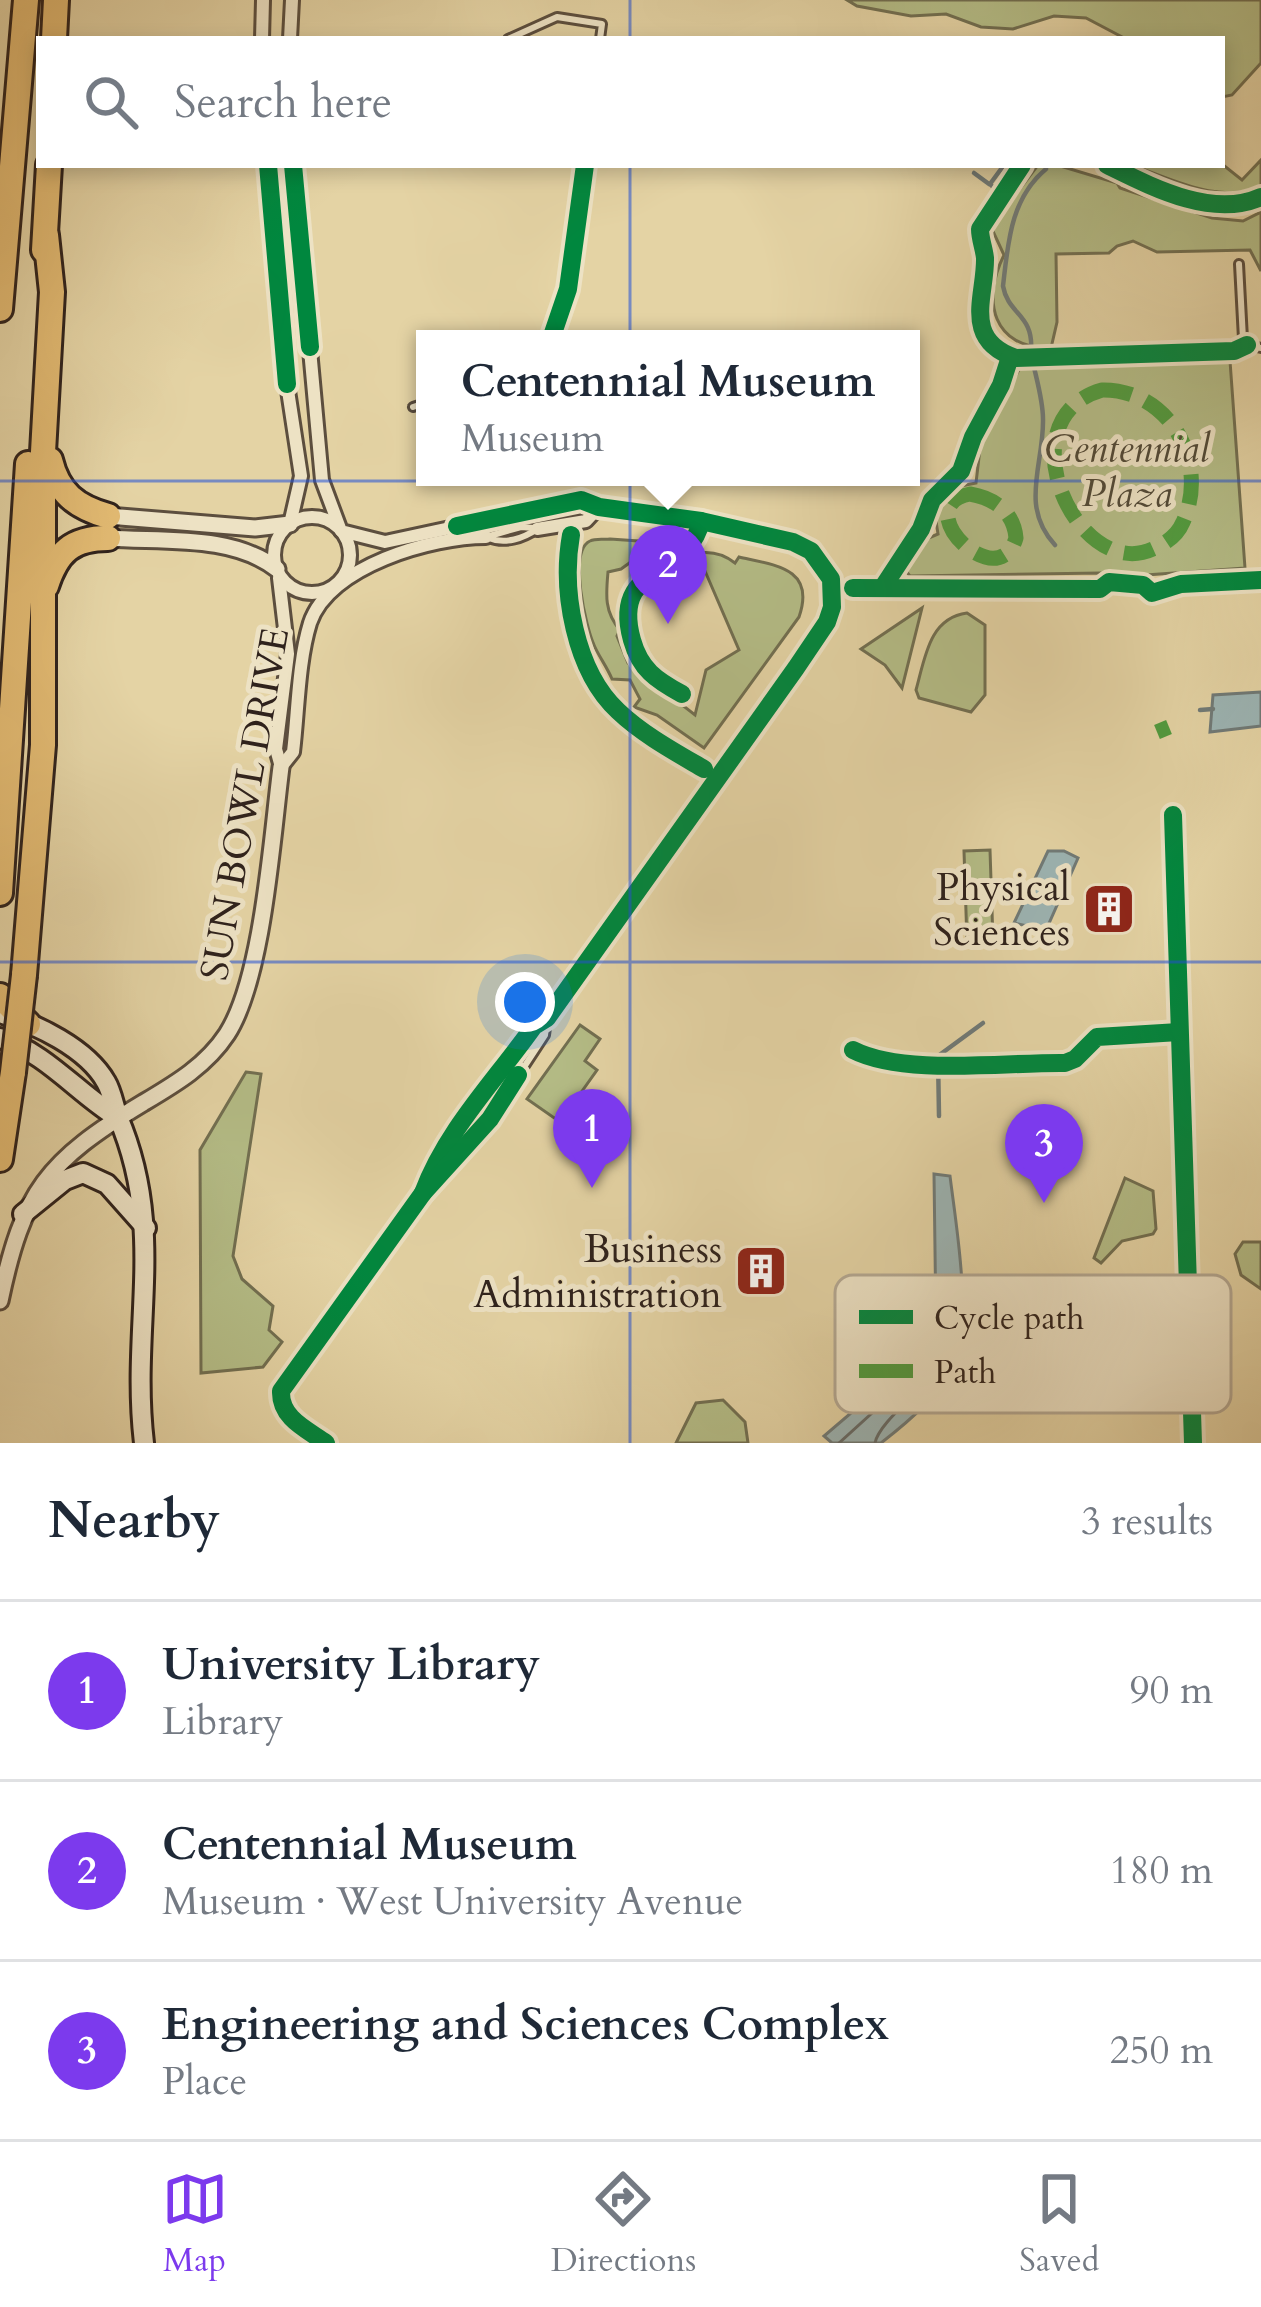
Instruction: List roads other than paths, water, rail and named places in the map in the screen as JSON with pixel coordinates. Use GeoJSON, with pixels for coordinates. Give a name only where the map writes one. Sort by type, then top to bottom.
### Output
{"type":"FeatureCollection","features":[{"type":"Feature","properties":{"kind":"highway"},"geometry":{"type":"LineString","coordinates":[[0,309],[26,0]]}},
{"type":"Feature","properties":{"kind":"highway"},"geometry":{"type":"LineString","coordinates":[[54,36],[56,0]]}},
{"type":"Feature","properties":{"kind":"highway"},"geometry":{"type":"LineString","coordinates":[[0,893],[49,168]]}},
{"type":"Feature","properties":{"kind":"highway"},"geometry":{"type":"LineString","coordinates":[[0,1159],[24,975],[44,745],[43,452],[52,292],[46,235]]}},
{"type":"Feature","properties":{"kind":"highway"},"geometry":{"type":"LineString","coordinates":[[46,426],[50,464],[61,489],[108,527]]}},
{"type":"Feature","properties":{"kind":"highway"},"geometry":{"type":"LineString","coordinates":[[44,594],[52,569],[68,546],[108,527]]}},
{"type":"Feature","properties":{"kind":"highway"},"geometry":{"type":"LineString","coordinates":[[0,995],[28,1024]]}},
{"type":"Feature","properties":{"kind":"main road"},"geometry":{"type":"LineString","coordinates":[[0,1013],[60,1041],[106,1082],[140,1175],[146,1228],[140,1384],[144,1443]]}},
{"type":"Feature","properties":{"kind":"main road"},"geometry":{"type":"LineString","coordinates":[[0,1038],[44,1059],[90,1101],[118,1118]]}},
{"type":"Feature","properties":{"kind":"main road"},"geometry":{"type":"LineString","coordinates":[[23,1214],[65,1180],[83,1173],[107,1184],[146,1228]]}},
{"type":"Feature","properties":{"kind":"street"},"geometry":{"type":"LineString","coordinates":[[262,36],[263,0]]}},
{"type":"Feature","properties":{"kind":"street"},"geometry":{"type":"LineString","coordinates":[[290,36],[292,0]]}},
{"type":"Feature","properties":{"kind":"street"},"geometry":{"type":"LineString","coordinates":[[268,168],[301,476],[298,503],[275,549],[288,638],[276,749],[281,767]]}},
{"type":"Feature","properties":{"kind":"street"},"geometry":{"type":"LineString","coordinates":[[293,168],[322,480],[349,545],[350,562],[335,585]]}},
{"type":"Feature","properties":{"kind":"street"},"geometry":{"type":"LineString","coordinates":[[108,527],[255,528],[318,518],[371,542],[386,542],[581,500],[599,507],[701,521],[803,546],[827,569],[834,590],[830,616],[809,650],[547,1018]]}},
{"type":"Feature","properties":{"kind":"street"},"geometry":{"type":"LineString","coordinates":[[537,529],[586,521],[599,507]]}},
{"type":"Feature","properties":{"kind":"street"},"geometry":{"type":"LineString","coordinates":[[108,527],[256,555],[277,569],[290,586],[306,592],[322,592],[416,548],[460,537],[486,537]]}},
{"type":"Feature","properties":{"kind":"street","name":"SUN BOWL DRIVE"},"geometry":{"type":"LineString","coordinates":[[0,1301],[23,1214],[54,1170],[118,1118],[198,1067],[238,1014],[250,980],[281,767],[293,752],[311,620],[335,585]]}},
{"type":"Feature","properties":{"kind":"street"},"geometry":{"type":"LineString","coordinates":[[326,1443],[287,1415],[280,1398],[286,1383],[423,1193]]}},
{"type":"Feature","properties":{"kind":"lane"},"geometry":{"type":"LineString","coordinates":[[514,36],[557,16],[602,24],[600,36]]}},
{"type":"Feature","properties":{"kind":"lane"},"geometry":{"type":"LineString","coordinates":[[554,330],[568,289],[585,168]]}},
{"type":"Feature","properties":{"kind":"lane"},"geometry":{"type":"LineString","coordinates":[[1239,264],[1243,339],[1261,348]]}},
{"type":"Feature","properties":{"kind":"lane"},"geometry":{"type":"LineString","coordinates":[[550,506],[556,526]]}},
{"type":"Feature","properties":{"kind":"lane"},"geometry":{"type":"LineString","coordinates":[[682,694],[648,673],[627,622],[628,603],[633,590],[652,572],[693,546],[701,521]]}},
{"type":"Feature","properties":{"kind":"lane"},"geometry":{"type":"LineString","coordinates":[[486,537],[498,542],[537,529]]}},
{"type":"Feature","properties":{"kind":"lane"},"geometry":{"type":"LineString","coordinates":[[1172,815],[1187,1275]]}},
{"type":"Feature","properties":{"kind":"lane"},"geometry":{"type":"LineString","coordinates":[[423,1193],[465,1114],[534,1026],[547,1018]]}},
{"type":"Feature","properties":{"kind":"lane"},"geometry":{"type":"LineString","coordinates":[[423,1193],[490,1119],[544,1035],[547,1018]]}},
{"type":"Feature","properties":{"kind":"lane"},"geometry":{"type":"LineString","coordinates":[[1192,1413],[1193,1443]]}},
{"type":"Feature","properties":{"kind":"water"},"geometry":{"type":"Polygon","coordinates":[[[1261,692],[1261,726],[1210,732],[1213,695],[1261,692]]]}},
{"type":"Feature","properties":{"kind":"water"},"geometry":{"type":"Polygon","coordinates":[[[1048,851],[1064,851],[1078,858],[1046,930],[1014,923],[1048,851]]]}},
{"type":"Feature","properties":{"kind":"water"},"geometry":{"type":"Polygon","coordinates":[[[934,1174],[950,1176],[961,1275],[935,1275],[934,1174]]]}},
{"type":"Feature","properties":{"kind":"water"},"geometry":{"type":"Polygon","coordinates":[[[851,1413],[916,1413],[881,1443],[832,1443],[824,1436],[851,1413]]]}},
{"type":"Feature","properties":{"kind":"waterway"},"geometry":{"type":"LineString","coordinates":[[995,189],[990,184],[1002,168]]}},
{"type":"Feature","properties":{"kind":"waterway"},"geometry":{"type":"LineString","coordinates":[[1031,351],[1029,329],[1003,286],[1018,208],[1046,169]]}},
{"type":"Feature","properties":{"kind":"waterway"},"geometry":{"type":"LineString","coordinates":[[974,173],[989,184]]}},
{"type":"Feature","properties":{"kind":"waterway"},"geometry":{"type":"LineString","coordinates":[[1033,363],[1043,419],[1036,500],[1044,530],[1055,545]]}},
{"type":"Feature","properties":{"kind":"waterway"},"geometry":{"type":"LineString","coordinates":[[1200,710],[1213,709]]}},
{"type":"Feature","properties":{"kind":"waterway"},"geometry":{"type":"LineString","coordinates":[[939,1116],[938,1056],[983,1023]]}},
{"type":"Feature","properties":{"kind":"place","name":"Centennial Museum"},"geometry":{"type":"Point","coordinates":[668,624]}},
{"type":"Feature","properties":{"kind":"place","name":"Physical Sciences"},"geometry":{"type":"Point","coordinates":[1109,909]}},
{"type":"Feature","properties":{"kind":"place","name":"University Library"},"geometry":{"type":"Point","coordinates":[592,1188]}},
{"type":"Feature","properties":{"kind":"place","name":"Engineering and Sciences Complex"},"geometry":{"type":"Point","coordinates":[1044,1203]}},
{"type":"Feature","properties":{"kind":"place","name":"Business Administration"},"geometry":{"type":"Point","coordinates":[761,1271]}},
{"type":"Feature","properties":{"kind":"park label","name":"Centennial Plaza"},"geometry":{"type":"Point","coordinates":[1127,470]}}]}
